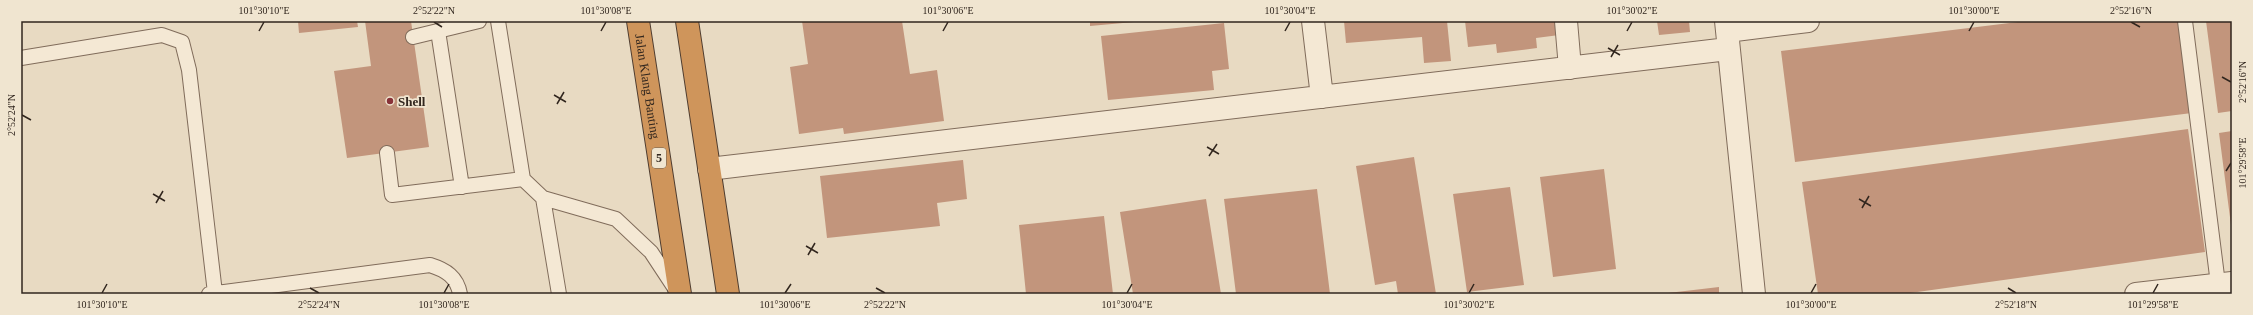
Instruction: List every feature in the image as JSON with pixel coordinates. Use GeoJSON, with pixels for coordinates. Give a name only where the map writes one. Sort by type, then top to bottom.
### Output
{"type":"FeatureCollection","features":[{"type":"Feature","properties":{"kind":"highway","name":"Jalan Klang Banting"},"geometry":{"type":"LineString","coordinates":[[638,21],[679,294]]}},
{"type":"Feature","properties":{"kind":"highway"},"geometry":{"type":"LineString","coordinates":[[687,21],[728,294]]}},
{"type":"Feature","properties":{"kind":"street"},"geometry":{"type":"LineString","coordinates":[[1313,21],[1322,97]]}},
{"type":"Feature","properties":{"kind":"street"},"geometry":{"type":"LineString","coordinates":[[1566,21],[1570,68]]}},
{"type":"Feature","properties":{"kind":"street"},"geometry":{"type":"LineString","coordinates":[[709,169],[1570,68],[1727,34],[1808,21]]}},
{"type":"Feature","properties":{"kind":"street"},"geometry":{"type":"LineString","coordinates":[[1727,34],[1754,294]]}},
{"type":"Feature","properties":{"kind":"street"},"geometry":{"type":"LineString","coordinates":[[2136,294],[2223,287]]}},
{"type":"Feature","properties":{"kind":"lane"},"geometry":{"type":"LineString","coordinates":[[413,38],[479,21]]}},
{"type":"Feature","properties":{"kind":"lane"},"geometry":{"type":"LineString","coordinates":[[498,21],[523,179],[543,198],[616,219],[651,252],[679,294]]}},
{"type":"Feature","properties":{"kind":"lane"},"geometry":{"type":"LineString","coordinates":[[2185,21],[2223,287]]}},
{"type":"Feature","properties":{"kind":"lane"},"geometry":{"type":"LineString","coordinates":[[438,31],[462,187]]}},
{"type":"Feature","properties":{"kind":"lane"},"geometry":{"type":"LineString","coordinates":[[21,58],[162,35],[182,42],[189,70],[212,294],[430,265],[445,270],[458,283],[460,294]]}},
{"type":"Feature","properties":{"kind":"lane"},"geometry":{"type":"LineString","coordinates":[[388,153],[392,195],[523,179]]}},
{"type":"Feature","properties":{"kind":"lane"},"geometry":{"type":"LineString","coordinates":[[543,198],[559,294]]}},
{"type":"Feature","properties":{"kind":"building"},"geometry":{"type":"Polygon","coordinates":[[[298,21],[357,21],[358,27],[299,33],[298,21]]]}},
{"type":"Feature","properties":{"kind":"building"},"geometry":{"type":"Polygon","coordinates":[[[365,21],[411,21],[429,147],[347,158],[334,71],[371,66],[365,21]]]}},
{"type":"Feature","properties":{"kind":"building"},"geometry":{"type":"Polygon","coordinates":[[[802,21],[902,21],[910,74],[937,70],[944,121],[844,134],[843,128],[799,134],[790,67],[808,64],[802,21]]]}},
{"type":"Feature","properties":{"kind":"building"},"geometry":{"type":"Polygon","coordinates":[[[1090,21],[1134,21],[1134,22],[1090,26],[1090,21]]]}},
{"type":"Feature","properties":{"kind":"building"},"geometry":{"type":"Polygon","coordinates":[[[1344,21],[1447,21],[1451,61],[1424,63],[1422,37],[1346,43],[1344,21]]]}},
{"type":"Feature","properties":{"kind":"building"},"geometry":{"type":"Polygon","coordinates":[[[1465,21],[1565,21],[1567,34],[1536,38],[1537,48],[1497,53],[1496,44],[1468,47],[1465,21]]]}},
{"type":"Feature","properties":{"kind":"building"},"geometry":{"type":"Polygon","coordinates":[[[1657,21],[1689,21],[1690,32],[1659,35],[1657,21]]]}},
{"type":"Feature","properties":{"kind":"building"},"geometry":{"type":"Polygon","coordinates":[[[2026,21],[2180,21],[2192,113],[1795,162],[1781,51],[2026,21]]]}},
{"type":"Feature","properties":{"kind":"building"},"geometry":{"type":"Polygon","coordinates":[[[2206,21],[2232,21],[2232,111],[2218,113],[2206,21]]]}},
{"type":"Feature","properties":{"kind":"building"},"geometry":{"type":"Polygon","coordinates":[[[1224,23],[1229,69],[1212,71],[1214,90],[1108,100],[1101,36],[1224,23]]]}},
{"type":"Feature","properties":{"kind":"building"},"geometry":{"type":"Polygon","coordinates":[[[2188,129],[2205,252],[1903,294],[1818,294],[1802,182],[2188,129]]]}},
{"type":"Feature","properties":{"kind":"building"},"geometry":{"type":"Polygon","coordinates":[[[2232,131],[2232,225],[2231,225],[2219,133],[2232,131]]]}},
{"type":"Feature","properties":{"kind":"building"},"geometry":{"type":"Polygon","coordinates":[[[1414,157],[1436,294],[1398,294],[1396,281],[1375,285],[1356,166],[1414,157]]]}},
{"type":"Feature","properties":{"kind":"building"},"geometry":{"type":"Polygon","coordinates":[[[963,160],[967,199],[937,203],[940,226],[827,238],[820,176],[963,160]]]}},
{"type":"Feature","properties":{"kind":"building"},"geometry":{"type":"Polygon","coordinates":[[[1604,169],[1616,269],[1553,277],[1540,177],[1604,169]]]}},
{"type":"Feature","properties":{"kind":"building"},"geometry":{"type":"Polygon","coordinates":[[[1510,187],[1524,285],[1467,292],[1453,194],[1510,187]]]}},
{"type":"Feature","properties":{"kind":"building"},"geometry":{"type":"Polygon","coordinates":[[[1317,189],[1330,294],[1236,294],[1224,199],[1317,189]]]}},
{"type":"Feature","properties":{"kind":"building"},"geometry":{"type":"Polygon","coordinates":[[[1206,199],[1221,294],[1133,294],[1120,212],[1206,199]]]}},
{"type":"Feature","properties":{"kind":"building"},"geometry":{"type":"Polygon","coordinates":[[[1104,216],[1113,294],[1026,294],[1019,225],[1104,216]]]}},
{"type":"Feature","properties":{"kind":"building"},"geometry":{"type":"Polygon","coordinates":[[[1719,287],[1719,294],[1668,293],[1719,287]]]}},
{"type":"Feature","properties":{"kind":"place","name":"Shell"},"geometry":{"type":"Point","coordinates":[390,101]}}]}
